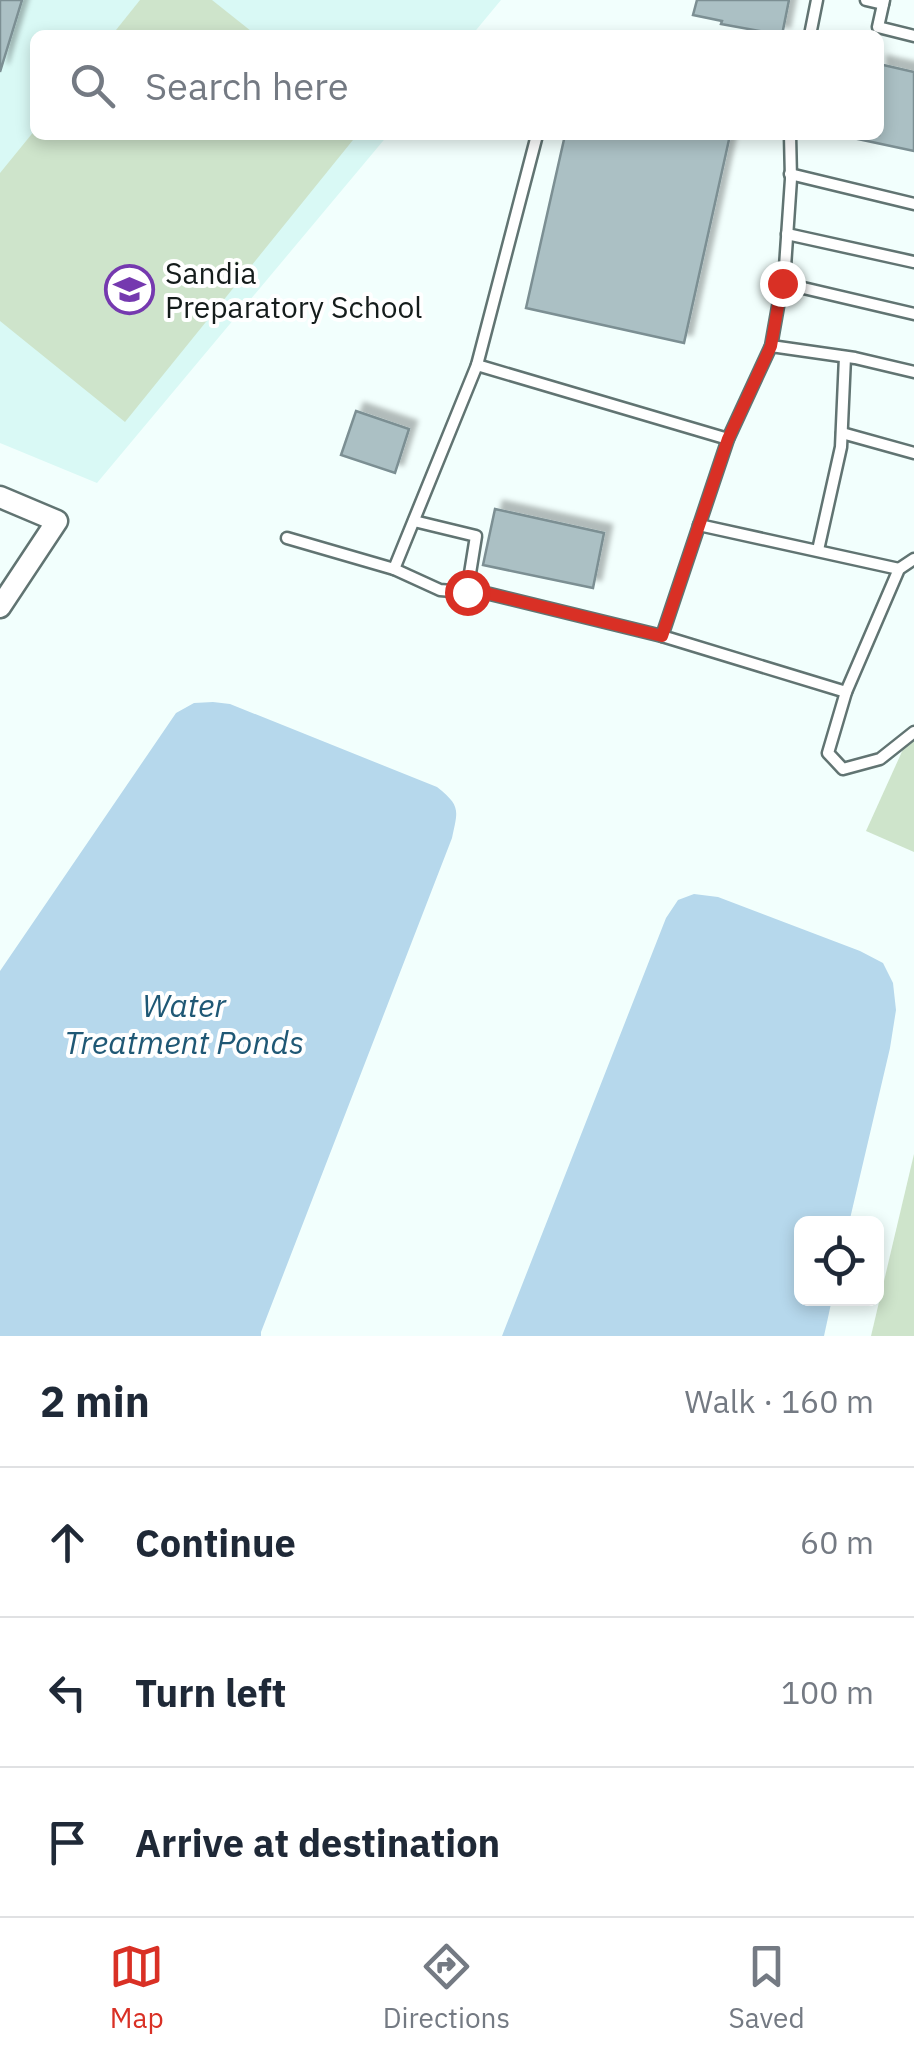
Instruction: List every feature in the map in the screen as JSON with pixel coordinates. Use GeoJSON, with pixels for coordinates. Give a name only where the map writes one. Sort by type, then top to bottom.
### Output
{"type":"FeatureCollection","features":[{"type":"Feature","properties":{"kind":"street"},"geometry":{"type":"LineString","coordinates":[[0,497],[57,521],[0,607]]}},
{"type":"Feature","properties":{"kind":"lane"},"geometry":{"type":"LineString","coordinates":[[811,30],[818,0]]}},
{"type":"Feature","properties":{"kind":"lane"},"geometry":{"type":"LineString","coordinates":[[866,0],[884,2],[878,27],[914,36]]}},
{"type":"Feature","properties":{"kind":"lane"},"geometry":{"type":"LineString","coordinates":[[394,568],[477,365],[537,140]]}},
{"type":"Feature","properties":{"kind":"lane"},"geometry":{"type":"LineString","coordinates":[[662,636],[728,439],[771,346],[787,234],[790,140]]}},
{"type":"Feature","properties":{"kind":"lane"},"geometry":{"type":"LineString","coordinates":[[790,174],[914,204]]}},
{"type":"Feature","properties":{"kind":"lane"},"geometry":{"type":"LineString","coordinates":[[787,234],[914,262]]}},
{"type":"Feature","properties":{"kind":"lane"},"geometry":{"type":"LineString","coordinates":[[782,283],[914,314]]}},
{"type":"Feature","properties":{"kind":"lane"},"geometry":{"type":"LineString","coordinates":[[771,346],[914,372]]}},
{"type":"Feature","properties":{"kind":"lane"},"geometry":{"type":"LineString","coordinates":[[818,550],[841,447],[845,357]]}},
{"type":"Feature","properties":{"kind":"lane"},"geometry":{"type":"LineString","coordinates":[[477,365],[728,439]]}},
{"type":"Feature","properties":{"kind":"lane"},"geometry":{"type":"LineString","coordinates":[[842,433],[914,453]]}},
{"type":"Feature","properties":{"kind":"lane"},"geometry":{"type":"LineString","coordinates":[[414,520],[476,536],[467,592]]}},
{"type":"Feature","properties":{"kind":"lane"},"geometry":{"type":"LineString","coordinates":[[699,525],[898,569]]}},
{"type":"Feature","properties":{"kind":"lane"},"geometry":{"type":"LineString","coordinates":[[287,538],[394,568],[440,590],[490,594],[662,636],[846,692]]}},
{"type":"Feature","properties":{"kind":"lane"},"geometry":{"type":"LineString","coordinates":[[914,558],[898,569],[846,692],[828,753],[843,769],[880,759],[914,732]]}},
{"type":"Feature","properties":{"kind":"shaded area","name":"Sandia Preparatory School"},"geometry":{"type":"Polygon","coordinates":[[[0,0],[501,0],[476,30],[30,30],[30,140],[384,140],[97,483],[0,443],[0,0]]]}},
{"type":"Feature","properties":{"kind":"green space"},"geometry":{"type":"Polygon","coordinates":[[[140,0],[212,0],[250,30],[116,30],[140,0]]]}},
{"type":"Feature","properties":{"kind":"green space"},"geometry":{"type":"Polygon","coordinates":[[[30,136],[30,140],[353,140],[125,422],[0,321],[0,173],[30,136]]]}},
{"type":"Feature","properties":{"kind":"green space"},"geometry":{"type":"Polygon","coordinates":[[[914,725],[914,852],[866,831],[914,725]]]}},
{"type":"Feature","properties":{"kind":"green space"},"geometry":{"type":"Polygon","coordinates":[[[914,1154],[914,1336],[871,1336],[878,1306],[884,1306],[884,1281],[914,1154]]]}},
{"type":"Feature","properties":{"kind":"water","name":"Water Treatment Ponds"},"geometry":{"type":"Polygon","coordinates":[[[194,703],[230,704],[437,787],[456,809],[452,838],[261,1336],[0,1336],[0,971],[176,713],[194,703]]]}},
{"type":"Feature","properties":{"kind":"water"},"geometry":{"type":"Polygon","coordinates":[[[694,894],[718,897],[860,951],[883,963],[893,983],[896,1010],[890,1048],[851,1216],[794,1216],[794,1306],[830,1306],[824,1336],[502,1336],[666,918],[678,900],[694,894]]]}},
{"type":"Feature","properties":{"kind":"building"},"geometry":{"type":"Polygon","coordinates":[[[0,0],[22,0],[0,72],[0,0]]]}},
{"type":"Feature","properties":{"kind":"building"},"geometry":{"type":"Polygon","coordinates":[[[697,0],[789,0],[783,30],[754,30],[693,15],[697,0]]]}},
{"type":"Feature","properties":{"kind":"building"},"geometry":{"type":"Polygon","coordinates":[[[884,65],[914,72],[914,151],[862,140],[884,140],[884,65]]]}},
{"type":"Feature","properties":{"kind":"building"},"geometry":{"type":"Polygon","coordinates":[[[564,140],[729,140],[684,343],[526,308],[564,140]]]}},
{"type":"Feature","properties":{"kind":"building"},"geometry":{"type":"Polygon","coordinates":[[[356,411],[409,429],[395,473],[341,455],[356,411]]]}},
{"type":"Feature","properties":{"kind":"building"},"geometry":{"type":"Polygon","coordinates":[[[495,509],[604,533],[593,588],[483,565],[495,509]]]}},
{"type":"Feature","properties":{"kind":"place","name":"Sandia Preparatory School"},"geometry":{"type":"Point","coordinates":[130,289]}},
{"type":"Feature","properties":{"kind":"route"},"geometry":{"type":"LineString","coordinates":[[467,592],[490,594],[662,636],[728,439],[771,346],[782,283]]}}]}
